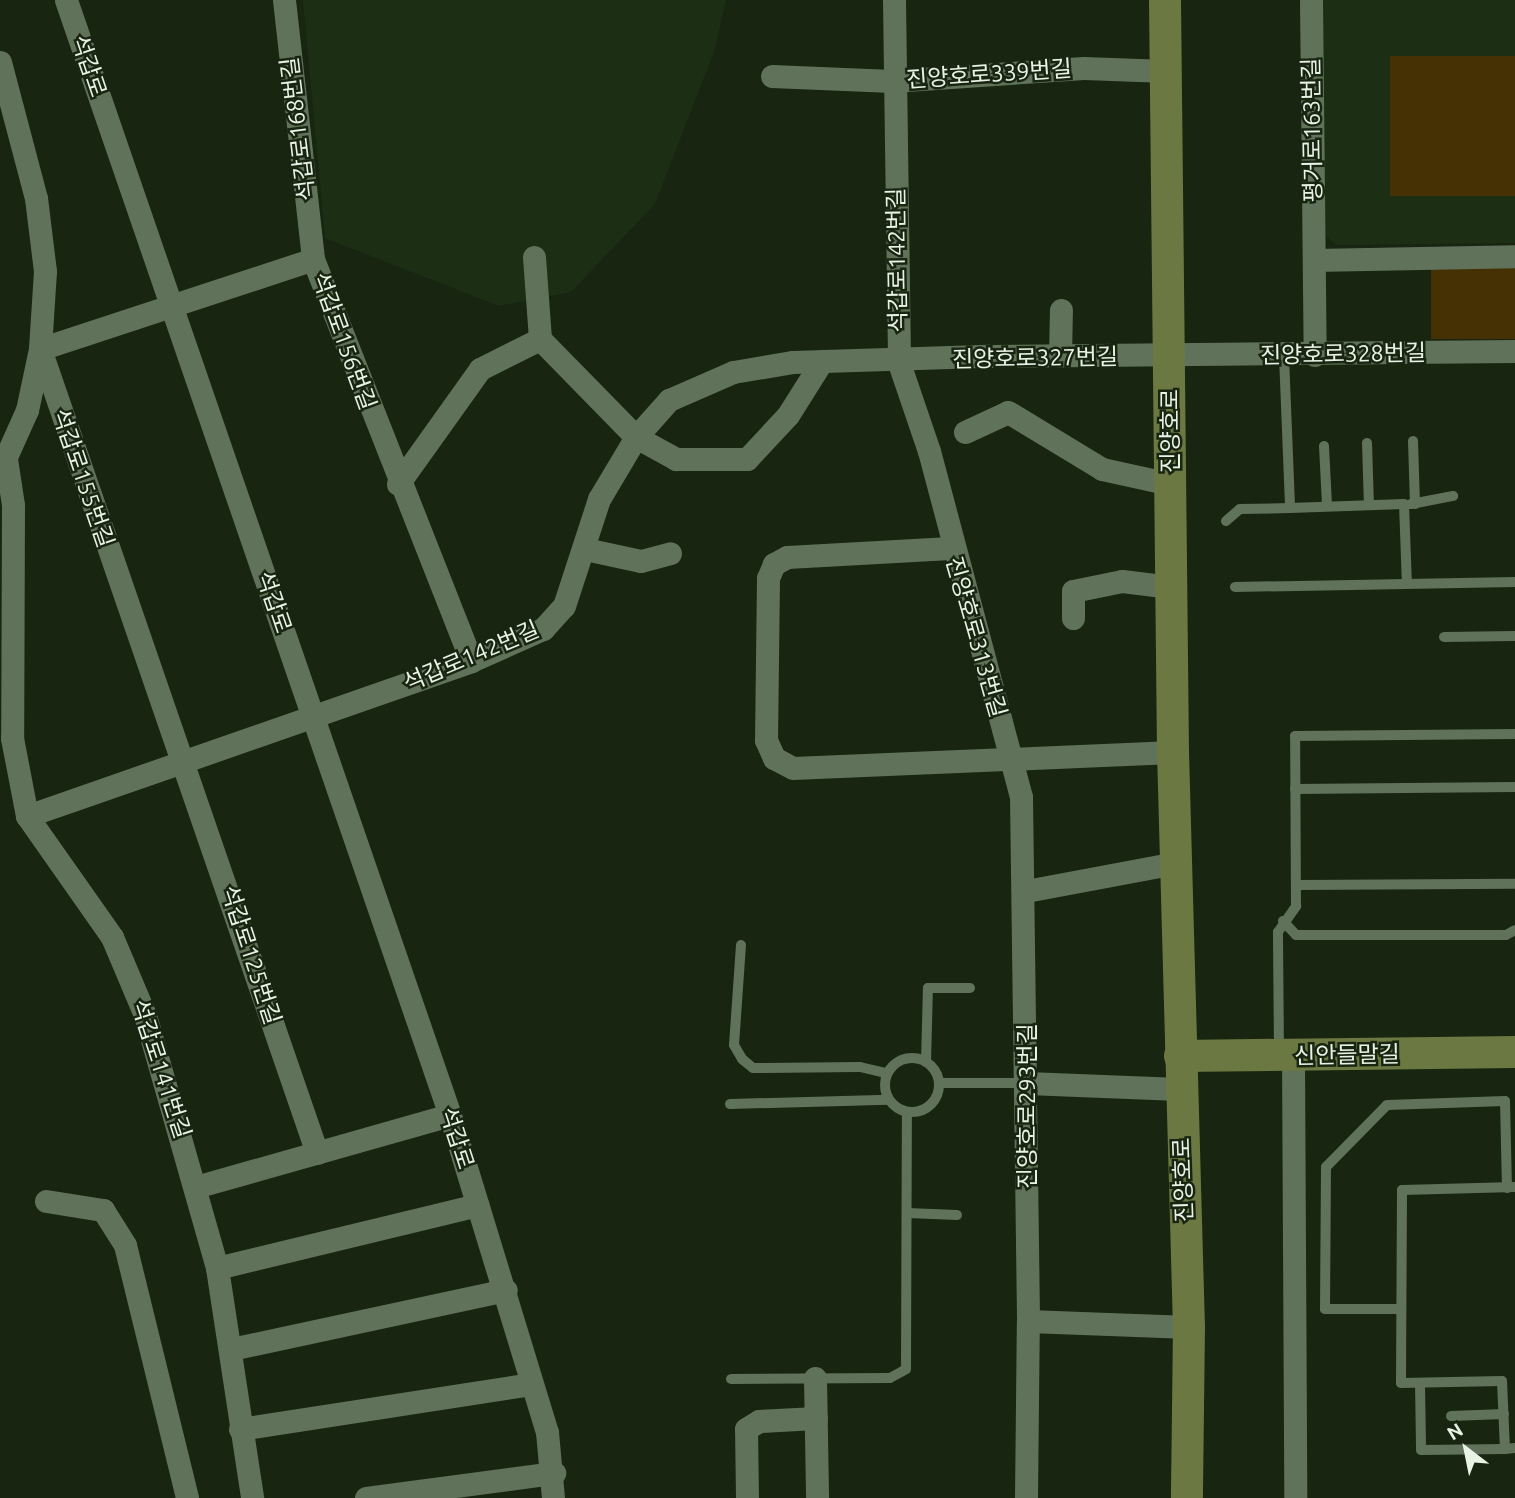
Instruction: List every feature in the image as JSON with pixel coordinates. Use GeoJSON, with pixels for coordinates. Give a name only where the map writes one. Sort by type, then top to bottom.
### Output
{"type":"FeatureCollection","features":[{"type":"Feature","properties":{"kind":"street","name":"석갑로"},"geometry":{"type":"LineString","coordinates":[[66,0],[450,1115],[506,1290],[532,1384],[554,1474],[553,1498]]}},
{"type":"Feature","properties":{"kind":"street","name":"석갑로168번길"},"geometry":{"type":"LineString","coordinates":[[284,0],[313,259]]}},
{"type":"Feature","properties":{"kind":"street","name":"진양호로339번길"},"geometry":{"type":"LineString","coordinates":[[894,0],[892,81],[1084,68],[1166,71]]}},
{"type":"Feature","properties":{"kind":"street","name":"진양호로"},"geometry":{"type":"LineString","coordinates":[[1165,0],[1179,1089],[1189,1327],[1187,1498]]}},
{"type":"Feature","properties":{"kind":"street","name":"평거로163번길"},"geometry":{"type":"LineString","coordinates":[[1311,0],[1315,355]]}},
{"type":"Feature","properties":{"kind":"street","name":"석갑로155번길"},"geometry":{"type":"LineString","coordinates":[[0,62],[36,198],[45,271],[40,349],[27,410],[3,465],[0,482]]}},
{"type":"Feature","properties":{"kind":"street"},"geometry":{"type":"LineString","coordinates":[[772,76],[892,81]]}},
{"type":"Feature","properties":{"kind":"street","name":"석갑로142번길"},"geometry":{"type":"LineString","coordinates":[[313,714],[471,661],[543,629],[564,606],[585,549],[599,499],[636,437],[669,400],[733,372],[822,361],[899,363],[892,81]]}},
{"type":"Feature","properties":{"kind":"street"},"geometry":{"type":"LineString","coordinates":[[1314,260],[1515,256]]}},
{"type":"Feature","properties":{"kind":"street"},"geometry":{"type":"LineString","coordinates":[[534,257],[541,339],[636,437],[676,459],[747,459],[788,415],[822,361]]}},
{"type":"Feature","properties":{"kind":"street","name":"석갑로156번길"},"geometry":{"type":"LineString","coordinates":[[173,308],[313,259],[398,484],[471,661]]}},
{"type":"Feature","properties":{"kind":"street"},"geometry":{"type":"LineString","coordinates":[[40,349],[173,308]]}},
{"type":"Feature","properties":{"kind":"street"},"geometry":{"type":"LineString","coordinates":[[1060,356],[1061,310]]}},
{"type":"Feature","properties":{"kind":"street"},"geometry":{"type":"LineString","coordinates":[[398,484],[480,369],[541,339]]}},
{"type":"Feature","properties":{"kind":"street","name":"석갑로155번길"},"geometry":{"type":"LineString","coordinates":[[40,349],[129,607],[186,758]]}},
{"type":"Feature","properties":{"kind":"street","name":"진양호로328번길"},"geometry":{"type":"LineString","coordinates":[[1171,357],[1515,351]]}},
{"type":"Feature","properties":{"kind":"street","name":"진양호로327번길"},"geometry":{"type":"LineString","coordinates":[[899,363],[1060,356],[1171,357]]}},
{"type":"Feature","properties":{"kind":"street","name":"진양호로313번길"},"geometry":{"type":"LineString","coordinates":[[899,363],[929,451],[950,548],[1021,797],[1026,891]]}},
{"type":"Feature","properties":{"kind":"street"},"geometry":{"type":"LineString","coordinates":[[965,432],[1008,412],[1102,468],[1170,484]]}},
{"type":"Feature","properties":{"kind":"street"},"geometry":{"type":"LineString","coordinates":[[3,465],[13,505],[6,732]]}},
{"type":"Feature","properties":{"kind":"street"},"geometry":{"type":"LineString","coordinates":[[950,548],[787,557],[774,564],[768,578],[766,740],[774,758],[793,768],[1010,755],[1173,752]]}},
{"type":"Feature","properties":{"kind":"street"},"geometry":{"type":"LineString","coordinates":[[585,549],[641,561],[670,553]]}},
{"type":"Feature","properties":{"kind":"street"},"geometry":{"type":"LineString","coordinates":[[1073,618],[1073,591],[1122,581],[1171,587]]}},
{"type":"Feature","properties":{"kind":"street"},"geometry":{"type":"LineString","coordinates":[[27,816],[313,714]]}},
{"type":"Feature","properties":{"kind":"street","name":"석갑로141번길"},"geometry":{"type":"LineString","coordinates":[[6,732],[27,816],[112,937],[145,1015],[199,1186],[218,1268],[251,1498]]}},
{"type":"Feature","properties":{"kind":"street","name":"석갑로125번길"},"geometry":{"type":"LineString","coordinates":[[186,758],[317,1153]]}},
{"type":"Feature","properties":{"kind":"street"},"geometry":{"type":"LineString","coordinates":[[1026,891],[1175,863]]}},
{"type":"Feature","properties":{"kind":"street","name":"진양호로293번길"},"geometry":{"type":"LineString","coordinates":[[1026,891],[1026,1498]]}},
{"type":"Feature","properties":{"kind":"street","name":"신안들말길"},"geometry":{"type":"LineString","coordinates":[[1180,1056],[1515,1052]]}},
{"type":"Feature","properties":{"kind":"street"},"geometry":{"type":"LineString","coordinates":[[1286,1056],[1295,1498]]}},
{"type":"Feature","properties":{"kind":"street"},"geometry":{"type":"LineString","coordinates":[[1027,1083],[1179,1089]]}},
{"type":"Feature","properties":{"kind":"street"},"geometry":{"type":"LineString","coordinates":[[199,1186],[450,1115]]}},
{"type":"Feature","properties":{"kind":"street"},"geometry":{"type":"LineString","coordinates":[[46,1201],[103,1210],[125,1245],[187,1498]]}},
{"type":"Feature","properties":{"kind":"street"},"geometry":{"type":"LineString","coordinates":[[218,1268],[478,1205]]}},
{"type":"Feature","properties":{"kind":"street"},"geometry":{"type":"LineString","coordinates":[[231,1349],[506,1290]]}},
{"type":"Feature","properties":{"kind":"street"},"geometry":{"type":"LineString","coordinates":[[1028,1321],[1189,1327]]}},
{"type":"Feature","properties":{"kind":"street"},"geometry":{"type":"LineString","coordinates":[[815,1378],[817,1498]]}},
{"type":"Feature","properties":{"kind":"street"},"geometry":{"type":"LineString","coordinates":[[240,1429],[532,1384]]}},
{"type":"Feature","properties":{"kind":"street"},"geometry":{"type":"LineString","coordinates":[[747,1498],[746,1429],[759,1421],[816,1418]]}},
{"type":"Feature","properties":{"kind":"street"},"geometry":{"type":"LineString","coordinates":[[366,1498],[554,1474]]}},
{"type":"Feature","properties":{"kind":"lane"},"geometry":{"type":"LineString","coordinates":[[1284,355],[1290,508]]}},
{"type":"Feature","properties":{"kind":"lane"},"geometry":{"type":"LineString","coordinates":[[1407,584],[1413,441]]}},
{"type":"Feature","properties":{"kind":"lane"},"geometry":{"type":"LineString","coordinates":[[1367,443],[1369,505]]}},
{"type":"Feature","properties":{"kind":"lane"},"geometry":{"type":"LineString","coordinates":[[1324,446],[1326,506]]}},
{"type":"Feature","properties":{"kind":"lane"},"geometry":{"type":"LineString","coordinates":[[1226,521],[1240,509],[1410,504],[1453,496]]}},
{"type":"Feature","properties":{"kind":"lane"},"geometry":{"type":"LineString","coordinates":[[1235,587],[1515,582]]}},
{"type":"Feature","properties":{"kind":"lane"},"geometry":{"type":"LineString","coordinates":[[1444,637],[1515,636]]}},
{"type":"Feature","properties":{"kind":"lane"},"geometry":{"type":"LineString","coordinates":[[1286,1056],[1283,921],[1296,906],[1295,736],[1515,734]]}},
{"type":"Feature","properties":{"kind":"lane"},"geometry":{"type":"LineString","coordinates":[[1296,789],[1515,787]]}},
{"type":"Feature","properties":{"kind":"lane"},"geometry":{"type":"LineString","coordinates":[[1296,885],[1515,884]]}},
{"type":"Feature","properties":{"kind":"lane"},"geometry":{"type":"LineString","coordinates":[[1283,921],[1296,935],[1506,935],[1515,930]]}},
{"type":"Feature","properties":{"kind":"lane"},"geometry":{"type":"LineString","coordinates":[[741,945],[734,1045],[742,1059],[753,1068],[860,1067],[887,1073],[908,1058],[926,1062]]}},
{"type":"Feature","properties":{"kind":"lane"},"geometry":{"type":"LineString","coordinates":[[939,1083],[926,1062],[928,988],[970,988]]}},
{"type":"Feature","properties":{"kind":"lane"},"geometry":{"type":"LineString","coordinates":[[887,1073],[888,1100]]}},
{"type":"Feature","properties":{"kind":"lane"},"geometry":{"type":"LineString","coordinates":[[939,1083],[1027,1083]]}},
{"type":"Feature","properties":{"kind":"lane"},"geometry":{"type":"LineString","coordinates":[[730,1104],[888,1100],[907,1112],[929,1107],[939,1083]]}},
{"type":"Feature","properties":{"kind":"lane"},"geometry":{"type":"LineString","coordinates":[[1401,1309],[1325,1309],[1326,1167],[1387,1105],[1505,1101],[1511,1187],[1402,1190],[1401,1383],[1503,1381],[1504,1414],[1510,1448],[1421,1450],[1420,1383]]}},
{"type":"Feature","properties":{"kind":"lane"},"geometry":{"type":"LineString","coordinates":[[731,1379],[891,1378],[906,1369],[907,1112]]}},
{"type":"Feature","properties":{"kind":"lane"},"geometry":{"type":"LineString","coordinates":[[908,1213],[957,1214]]}},
{"type":"Feature","properties":{"kind":"lane"},"geometry":{"type":"LineString","coordinates":[[1451,1416],[1504,1414]]}},
{"type":"Feature","properties":{"kind":"shaded area"},"geometry":{"type":"Polygon","coordinates":[[[303,0],[726,0],[715,49],[655,204],[571,292],[499,306],[325,238],[303,0]]]}},
{"type":"Feature","properties":{"kind":"shaded area"},"geometry":{"type":"Polygon","coordinates":[[[1318,0],[1515,0],[1515,243],[1336,245],[1320,231],[1318,0]]]}},
{"type":"Feature","properties":{"kind":"shaded area"},"geometry":{"type":"Polygon","coordinates":[[[1390,56],[1515,56],[1515,196],[1390,196],[1390,56]]]}},
{"type":"Feature","properties":{"kind":"shaded area"},"geometry":{"type":"Polygon","coordinates":[[[1431,262],[1515,262],[1515,339],[1431,339],[1431,262]]]}}]}
